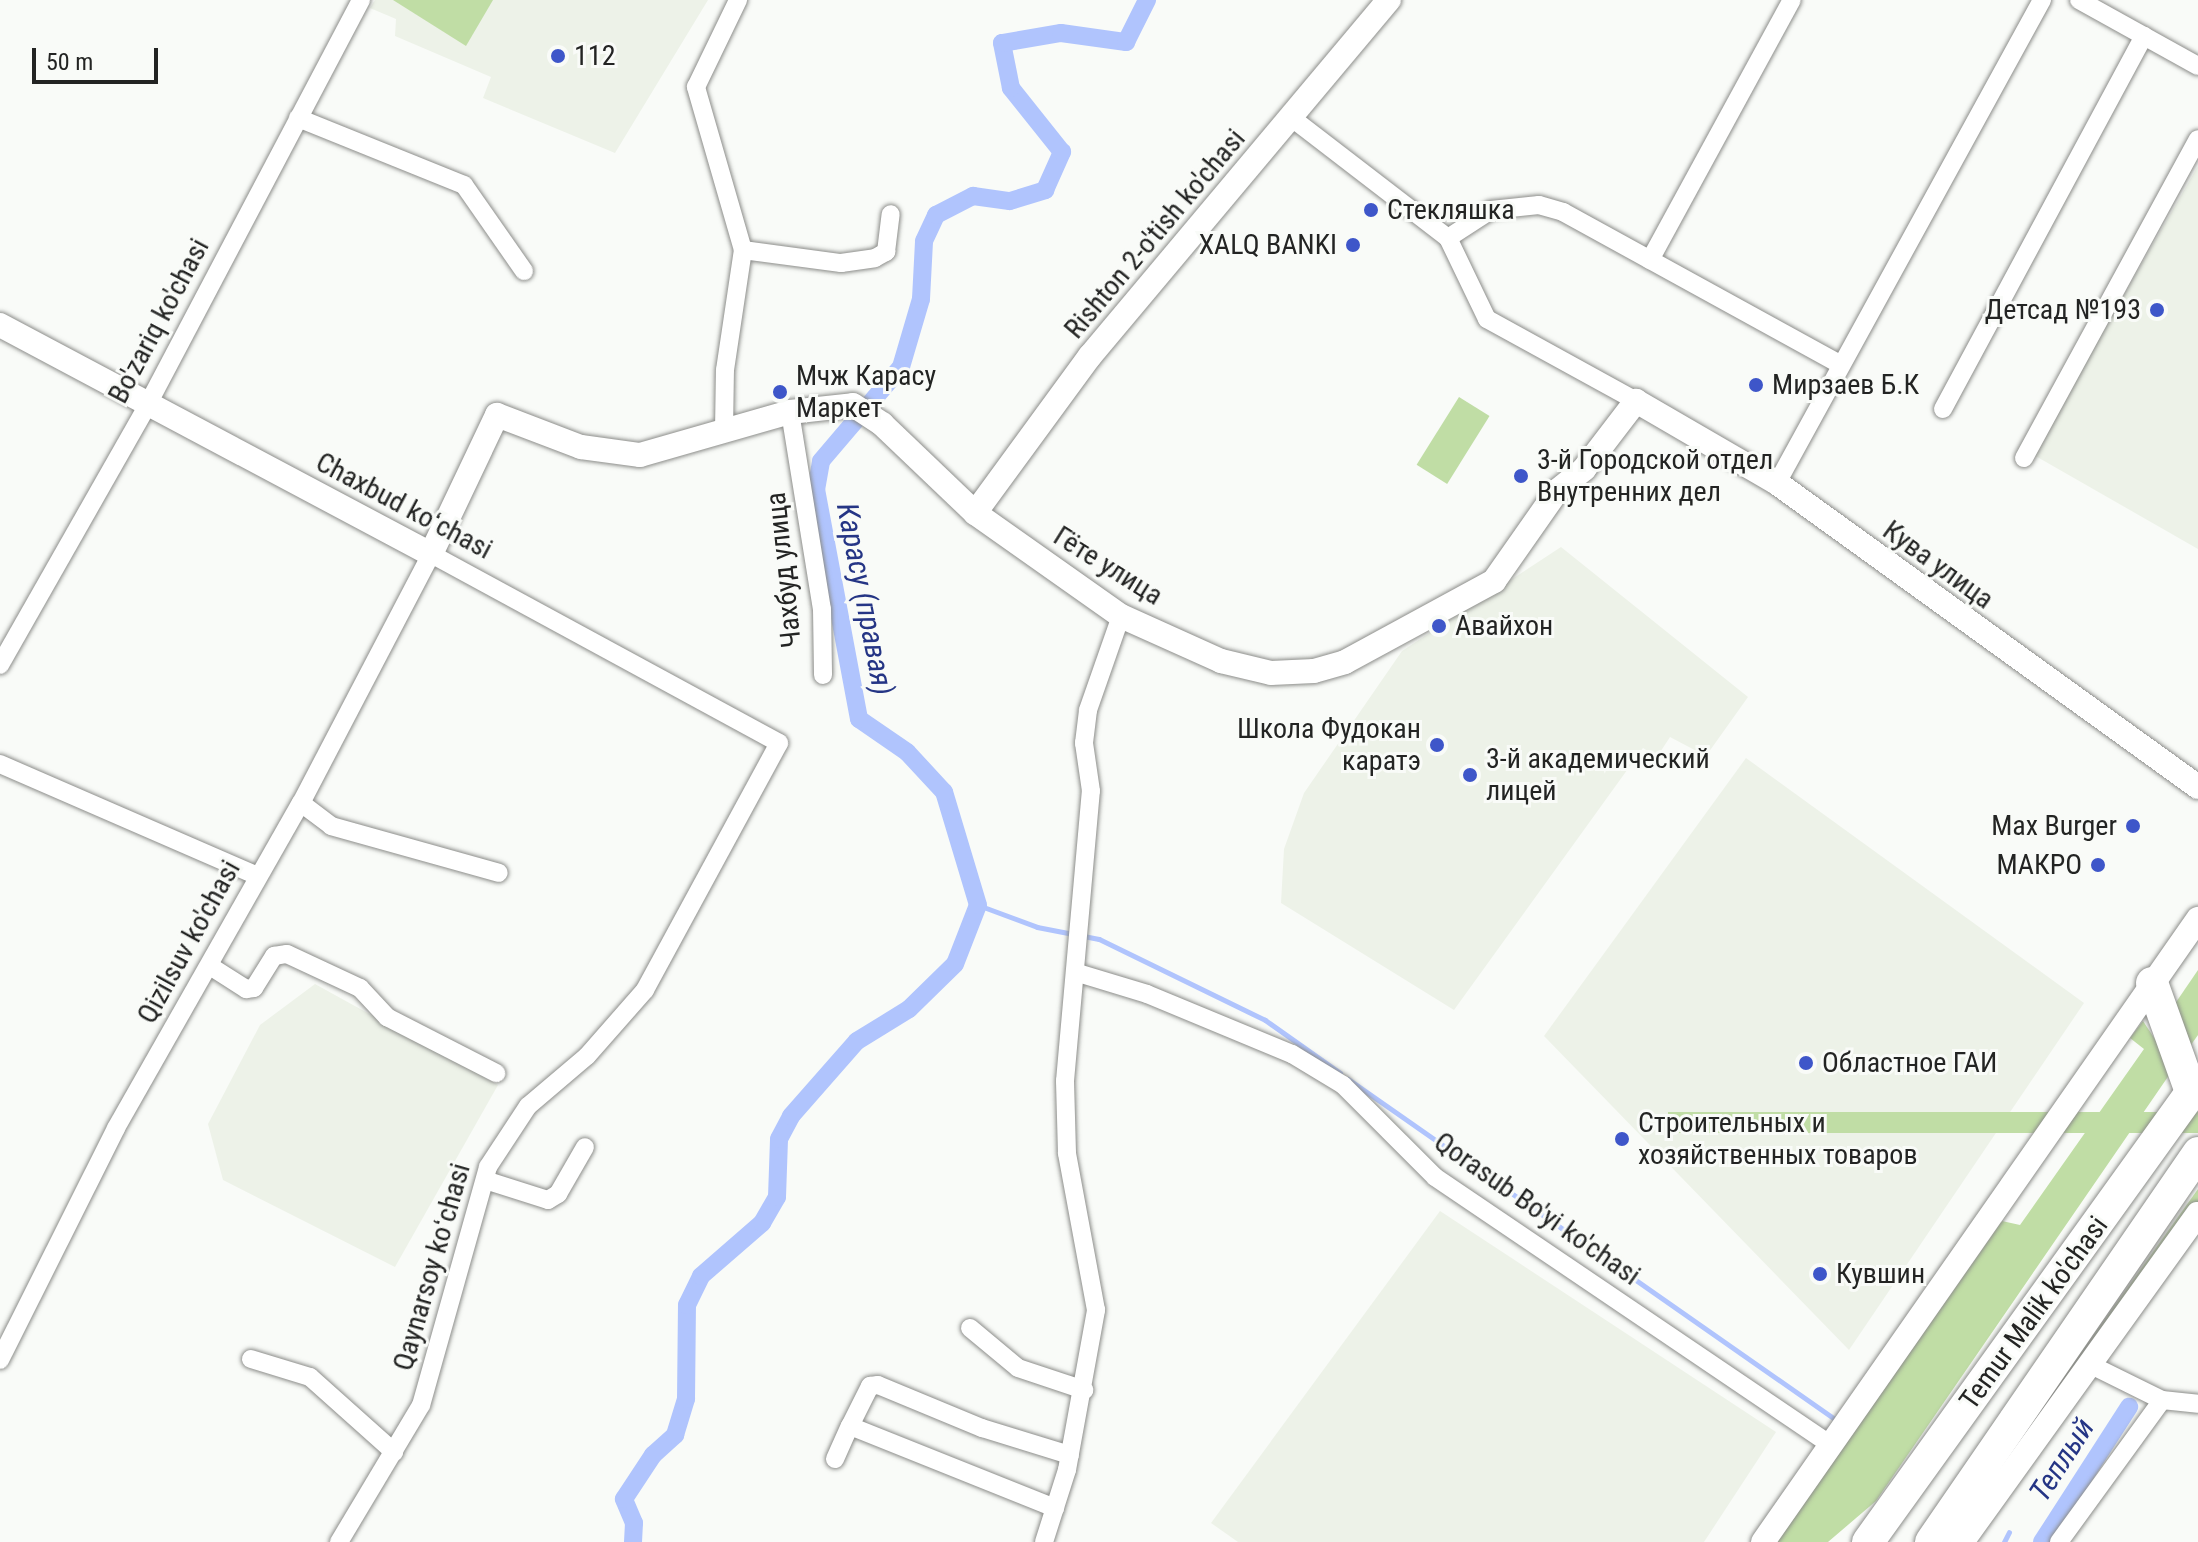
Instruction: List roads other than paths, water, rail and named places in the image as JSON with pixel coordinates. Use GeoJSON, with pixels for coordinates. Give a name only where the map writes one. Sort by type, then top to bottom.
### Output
{"type":"FeatureCollection","features":[{"type":"Feature","properties":{"kind":"highway"},"geometry":{"type":"LineString","coordinates":[[2152,983],[2195,1088]]}},
{"type":"Feature","properties":{"kind":"highway","name":"Temur Malik ko'chasi"},"geometry":{"type":"LineString","coordinates":[[1868,1542],[2195,1088]]}},
{"type":"Feature","properties":{"kind":"highway","name":"Temur Malik ko'chasi"},"geometry":{"type":"LineString","coordinates":[[1948,1536],[2198,1153]]}},
{"type":"Feature","properties":{"kind":"street","name":"Bo'zariq ko'chasi"},"geometry":{"type":"LineString","coordinates":[[0,665],[148,404],[361,0]]}},
{"type":"Feature","properties":{"kind":"street"},"geometry":{"type":"LineString","coordinates":[[724,431],[725,370],[743,250],[696,87],[738,0]]}},
{"type":"Feature","properties":{"kind":"street","name":"Rishton 2-o'tish ko'chasi"},"geometry":{"type":"LineString","coordinates":[[975,513],[1090,356],[1389,0]]}},
{"type":"Feature","properties":{"kind":"street"},"geometry":{"type":"LineString","coordinates":[[1650,260],[1792,0]]}},
{"type":"Feature","properties":{"kind":"street"},"geometry":{"type":"LineString","coordinates":[[1777,483],[1839,364],[2042,0]]}},
{"type":"Feature","properties":{"kind":"street"},"geometry":{"type":"LineString","coordinates":[[2079,0],[2198,66]]}},
{"type":"Feature","properties":{"kind":"street"},"geometry":{"type":"LineString","coordinates":[[1943,409],[2144,36]]}},
{"type":"Feature","properties":{"kind":"street"},"geometry":{"type":"LineString","coordinates":[[298,118],[464,185],[524,271]]}},
{"type":"Feature","properties":{"kind":"street"},"geometry":{"type":"LineString","coordinates":[[1292,118],[1448,238],[1487,319],[1636,401]]}},
{"type":"Feature","properties":{"kind":"street"},"geometry":{"type":"LineString","coordinates":[[2024,458],[2198,139]]}},
{"type":"Feature","properties":{"kind":"street"},"geometry":{"type":"LineString","coordinates":[[1448,238],[1491,210],[1539,205],[1563,212],[1839,364]]}},
{"type":"Feature","properties":{"kind":"street"},"geometry":{"type":"LineString","coordinates":[[743,250],[841,263],[875,258],[886,252],[891,214]]}},
{"type":"Feature","properties":{"kind":"street","name":"Chaxbud koʻchasi"},"geometry":{"type":"LineString","coordinates":[[0,325],[779,743]]}},
{"type":"Feature","properties":{"kind":"street","name":"Гёте улица"},"geometry":{"type":"LineString","coordinates":[[431,554],[497,415],[581,447],[640,455],[790,412],[853,405],[882,424],[975,513],[1121,616],[1256,671],[1300,673],[1345,662],[1494,581],[1557,491],[1584,469],[1636,401]]}},
{"type":"Feature","properties":{"kind":"street","name":"Кува улица"},"geometry":{"type":"LineString","coordinates":[[1636,401],[1777,483],[2198,787]]}},
{"type":"Feature","properties":{"kind":"street","name":"Чахбуд улица"},"geometry":{"type":"LineString","coordinates":[[790,412],[822,609],[823,675]]}},
{"type":"Feature","properties":{"kind":"street","name":"Qizilsuv ko'chasi"},"geometry":{"type":"LineString","coordinates":[[0,1360],[116,1128],[301,803],[431,554]]}},
{"type":"Feature","properties":{"kind":"street"},"geometry":{"type":"LineString","coordinates":[[1044,1542],[1070,1455],[1096,1310],[1067,1153],[1065,1081],[1081,948],[1080,923],[1091,791],[1084,743],[1088,710],[1121,616]]}},
{"type":"Feature","properties":{"kind":"street","name":"Qaynarsoy koʻchasi"},"geometry":{"type":"LineString","coordinates":[[339,1542],[421,1405],[485,1180],[528,1106],[587,1056],[645,990],[779,743]]}},
{"type":"Feature","properties":{"kind":"street"},"geometry":{"type":"LineString","coordinates":[[0,764],[258,876]]}},
{"type":"Feature","properties":{"kind":"street"},"geometry":{"type":"LineString","coordinates":[[301,803],[331,826],[499,873]]}},
{"type":"Feature","properties":{"kind":"street"},"geometry":{"type":"LineString","coordinates":[[1763,1542],[2198,919]]}},
{"type":"Feature","properties":{"kind":"street"},"geometry":{"type":"LineString","coordinates":[[210,966],[246,989],[254,988],[274,956],[287,954],[360,988],[387,1017],[496,1073]]}},
{"type":"Feature","properties":{"kind":"street","name":"Qorasub Bo'yi ko'chasi"},"geometry":{"type":"LineString","coordinates":[[1078,973],[1147,994],[1292,1054],[1343,1085],[1435,1177],[1831,1445]]}},
{"type":"Feature","properties":{"kind":"street"},"geometry":{"type":"LineString","coordinates":[[485,1180],[548,1200],[558,1194],[585,1147]]}},
{"type":"Feature","properties":{"kind":"street"},"geometry":{"type":"LineString","coordinates":[[1948,1536],[2089,1364],[2198,1214]]}},
{"type":"Feature","properties":{"kind":"street"},"geometry":{"type":"LineString","coordinates":[[970,1328],[1018,1368],[1084,1390]]}},
{"type":"Feature","properties":{"kind":"street"},"geometry":{"type":"LineString","coordinates":[[251,1359],[310,1377],[394,1452]]}},
{"type":"Feature","properties":{"kind":"street"},"geometry":{"type":"LineString","coordinates":[[2089,1364],[2162,1400],[2198,1404]]}},
{"type":"Feature","properties":{"kind":"street"},"geometry":{"type":"LineString","coordinates":[[835,1459],[870,1386],[878,1385],[982,1428],[1070,1455]]}},
{"type":"Feature","properties":{"kind":"street"},"geometry":{"type":"LineString","coordinates":[[2059,1542],[2162,1400]]}},
{"type":"Feature","properties":{"kind":"street"},"geometry":{"type":"LineString","coordinates":[[850,1426],[1055,1508]]}},
{"type":"Feature","properties":{"kind":"waterway","name":"Карасу (правая)"},"geometry":{"type":"LineString","coordinates":[[633,1542],[634,1523],[624,1499],[653,1455],[675,1435],[686,1399],[687,1305],[701,1276],[762,1223],[777,1197],[779,1139],[791,1116],[857,1041],[909,1009],[955,964],[978,905],[944,792],[907,752],[859,719],[816,490],[821,461],[901,367],[921,299],[924,241],[936,215],[973,196],[1010,201],[1045,190],[1062,152],[1011,88],[1002,43],[1061,33],[1126,42],[1147,0]]}},
{"type":"Feature","properties":{"kind":"waterway"},"geometry":{"type":"LineString","coordinates":[[978,905],[1037,927],[1099,939],[1265,1020],[1340,1073]]}},
{"type":"Feature","properties":{"kind":"waterway"},"geometry":{"type":"LineString","coordinates":[[1348,1079],[1836,1420]]}},
{"type":"Feature","properties":{"kind":"waterway","name":"Теплый"},"geometry":{"type":"LineString","coordinates":[[2042,1542],[2129,1407]]}},
{"type":"Feature","properties":{"kind":"waterway"},"geometry":{"type":"LineString","coordinates":[[2004,1542],[2009,1532]]}},
{"type":"Feature","properties":{"kind":"place","name":"112"},"geometry":{"type":"Point","coordinates":[558,56]}},
{"type":"Feature","properties":{"kind":"place","name":"Стекляшка"},"geometry":{"type":"Point","coordinates":[1371,210]}},
{"type":"Feature","properties":{"kind":"place","name":"XALQ BANKI"},"geometry":{"type":"Point","coordinates":[1353,245]}},
{"type":"Feature","properties":{"kind":"place","name":"Детсад №193"},"geometry":{"type":"Point","coordinates":[2157,310]}},
{"type":"Feature","properties":{"kind":"place","name":"Мирзаев Б.К"},"geometry":{"type":"Point","coordinates":[1756,385]}},
{"type":"Feature","properties":{"kind":"place","name":"Мчж Карасу Маркет"},"geometry":{"type":"Point","coordinates":[780,392]}},
{"type":"Feature","properties":{"kind":"place","name":"3-й Городской отдел Внутренних дел"},"geometry":{"type":"Point","coordinates":[1521,476]}},
{"type":"Feature","properties":{"kind":"place","name":"Авайхон"},"geometry":{"type":"Point","coordinates":[1439,626]}},
{"type":"Feature","properties":{"kind":"place","name":"Школа Фудокан каратэ"},"geometry":{"type":"Point","coordinates":[1437,745]}},
{"type":"Feature","properties":{"kind":"place","name":"3-й академический лицей"},"geometry":{"type":"Point","coordinates":[1470,775]}},
{"type":"Feature","properties":{"kind":"place","name":"Max Burger"},"geometry":{"type":"Point","coordinates":[2133,826]}},
{"type":"Feature","properties":{"kind":"place","name":"МАКРО"},"geometry":{"type":"Point","coordinates":[2098,865]}},
{"type":"Feature","properties":{"kind":"place","name":"Областное ГАИ"},"geometry":{"type":"Point","coordinates":[1806,1063]}},
{"type":"Feature","properties":{"kind":"place","name":"Строительных и хозяйственных товаров"},"geometry":{"type":"Point","coordinates":[1622,1139]}},
{"type":"Feature","properties":{"kind":"place","name":"Кувшин"},"geometry":{"type":"Point","coordinates":[1820,1274]}}]}
